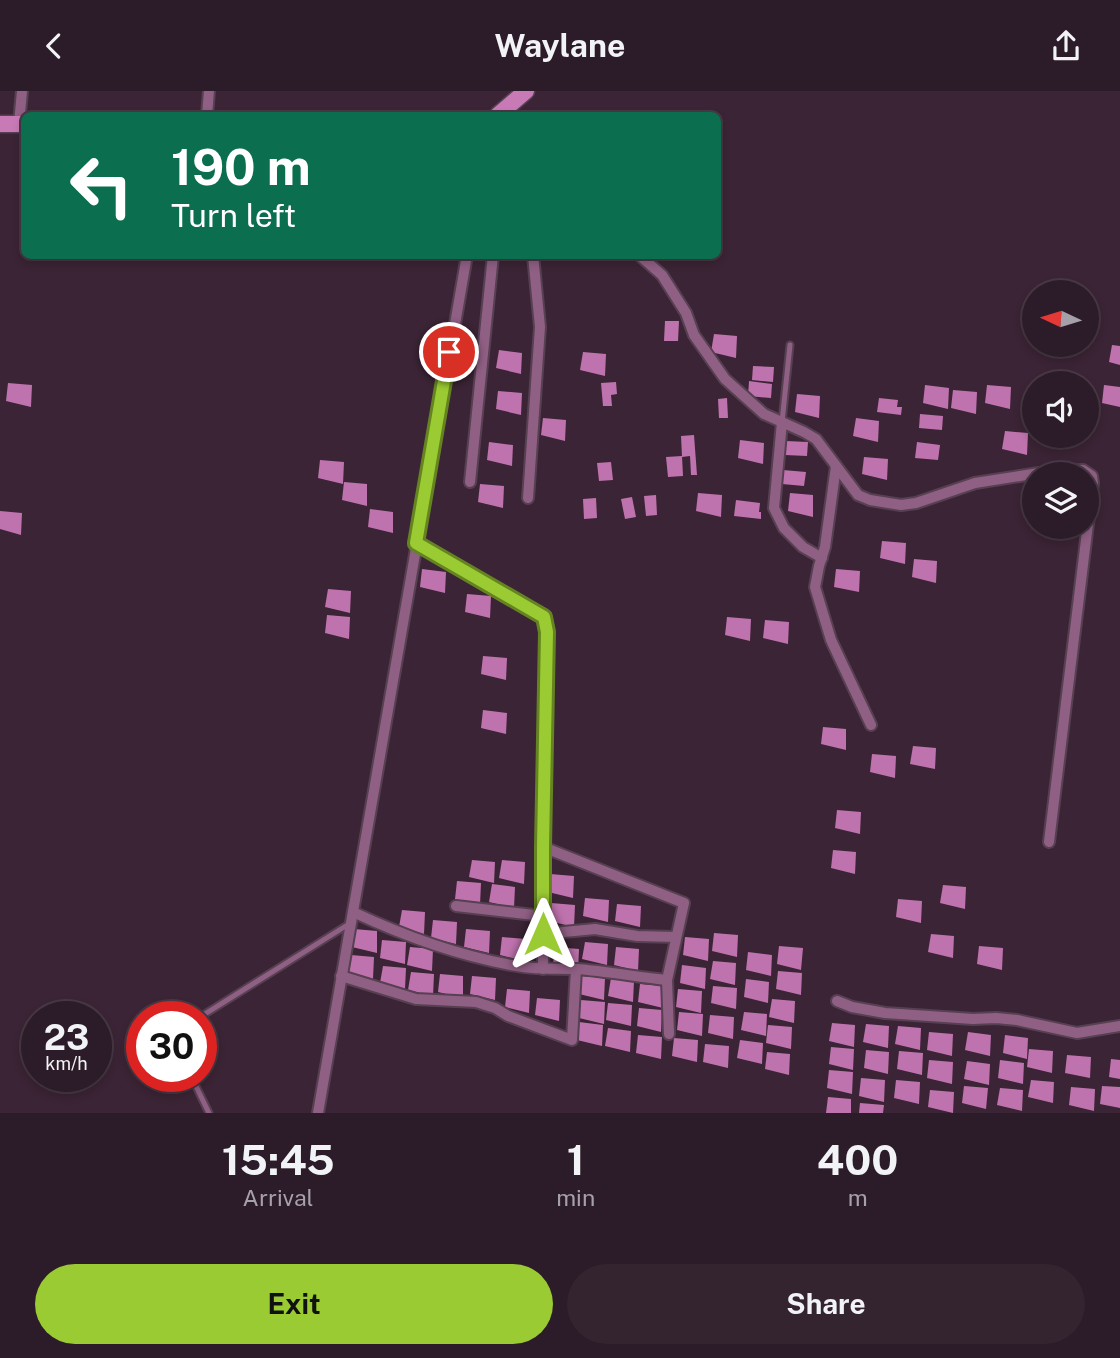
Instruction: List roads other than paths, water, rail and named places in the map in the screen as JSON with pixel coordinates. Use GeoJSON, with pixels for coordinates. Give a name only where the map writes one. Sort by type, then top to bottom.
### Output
{"type":"FeatureCollection","features":[{"type":"Feature","properties":{"kind":"street"},"geometry":{"type":"LineString","coordinates":[[22,91],[22,112]]}},
{"type":"Feature","properties":{"kind":"street"},"geometry":{"type":"LineString","coordinates":[[207,112],[209,91]]}},
{"type":"Feature","properties":{"kind":"street"},"geometry":{"type":"LineString","coordinates":[[506,104],[526,91]]}},
{"type":"Feature","properties":{"kind":"street"},"geometry":{"type":"LineString","coordinates":[[0,124],[21,124]]}},
{"type":"Feature","properties":{"kind":"street"},"geometry":{"type":"LineString","coordinates":[[318,1113],[466,259]]}},
{"type":"Feature","properties":{"kind":"street"},"geometry":{"type":"LineString","coordinates":[[470,482],[493,259]]}},
{"type":"Feature","properties":{"kind":"street"},"geometry":{"type":"LineString","coordinates":[[528,498],[540,327],[533,259]]}},
{"type":"Feature","properties":{"kind":"street"},"geometry":{"type":"LineString","coordinates":[[644,259],[662,275],[686,313],[694,335],[725,379],[764,414],[816,439],[858,495],[870,501],[901,505],[916,503],[975,483],[1039,473],[1083,470],[1092,476],[1049,842]]}},
{"type":"Feature","properties":{"kind":"street"},"geometry":{"type":"LineString","coordinates":[[782,422],[774,508],[784,528],[803,547],[821,558]]}},
{"type":"Feature","properties":{"kind":"street"},"geometry":{"type":"LineString","coordinates":[[836,466],[829,523],[816,587],[831,640],[871,725]]}},
{"type":"Feature","properties":{"kind":"street"},"geometry":{"type":"LineString","coordinates":[[416,543],[544,617],[547,632],[543,969]]}},
{"type":"Feature","properties":{"kind":"street"},"geometry":{"type":"LineString","coordinates":[[543,847],[684,903],[667,981],[669,1034]]}},
{"type":"Feature","properties":{"kind":"street"},"geometry":{"type":"LineString","coordinates":[[456,906],[543,916]]}},
{"type":"Feature","properties":{"kind":"street"},"geometry":{"type":"LineString","coordinates":[[352,918],[500,963],[543,969],[576,969],[667,981]]}},
{"type":"Feature","properties":{"kind":"street"},"geometry":{"type":"LineString","coordinates":[[543,934],[595,929],[637,936],[677,937]]}},
{"type":"Feature","properties":{"kind":"street"},"geometry":{"type":"LineString","coordinates":[[341,976],[416,999],[476,1002],[572,1040],[576,969]]}},
{"type":"Feature","properties":{"kind":"street"},"geometry":{"type":"LineString","coordinates":[[837,1001],[852,1007],[885,1013],[1017,1020],[1077,1033],[1120,1026]]}},
{"type":"Feature","properties":{"kind":"lane"},"geometry":{"type":"LineString","coordinates":[[782,422],[790,345]]}},
{"type":"Feature","properties":{"kind":"lane"},"geometry":{"type":"LineString","coordinates":[[217,1006],[352,918]]}},
{"type":"Feature","properties":{"kind":"lane"},"geometry":{"type":"LineString","coordinates":[[199,1092],[209,1113]]}}]}
